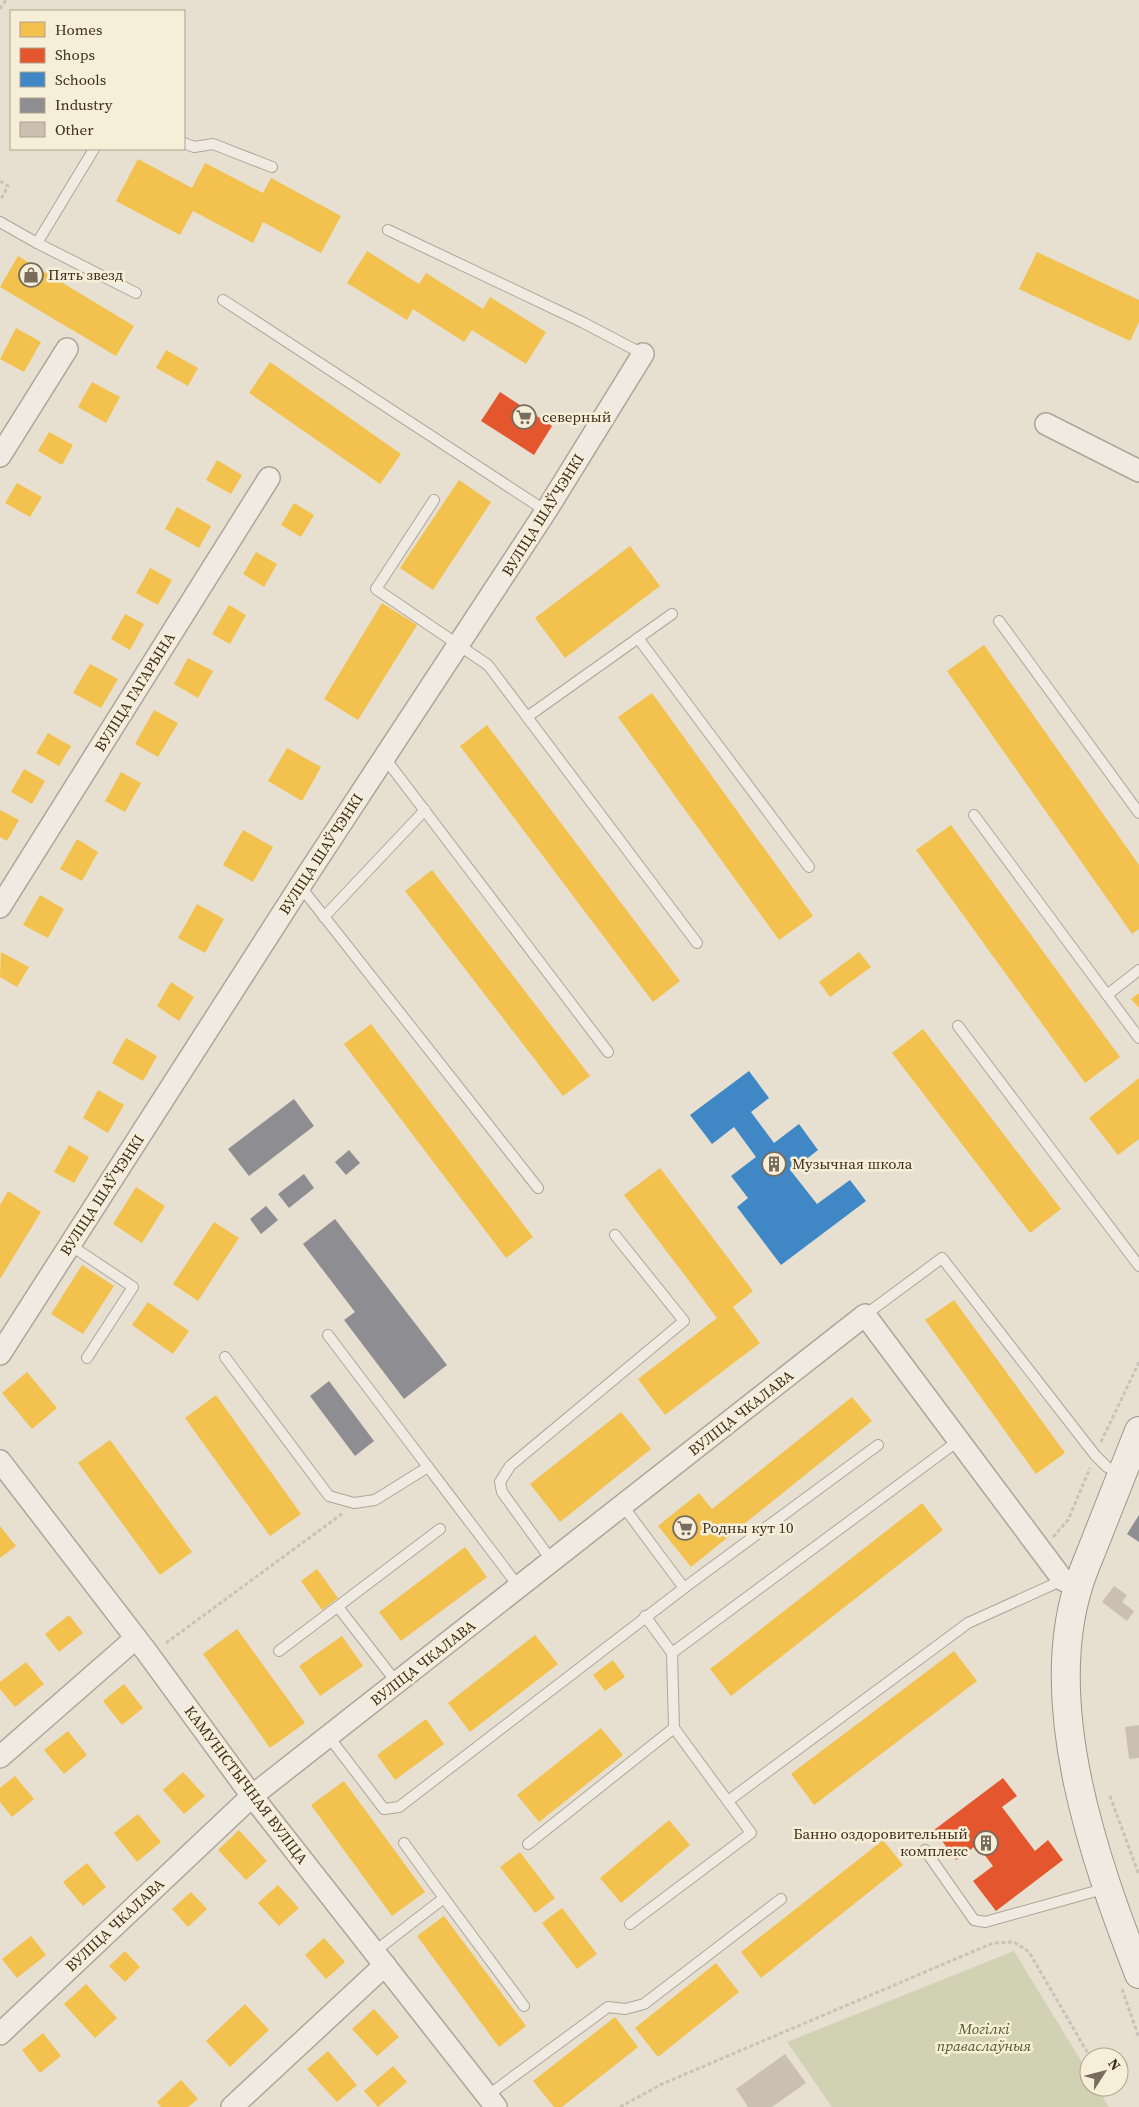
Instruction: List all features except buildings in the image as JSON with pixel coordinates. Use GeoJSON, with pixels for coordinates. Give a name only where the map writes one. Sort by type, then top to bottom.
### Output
{"type":"FeatureCollection","features":[{"type":"Feature","properties":{"kind":"street"},"geometry":{"type":"LineString","coordinates":[[0,456],[67,349]]}},
{"type":"Feature","properties":{"kind":"street","name":"ВУЛІЦА ШАЎЧЭНКІ"},"geometry":{"type":"LineString","coordinates":[[0,1354],[300,886],[546,511],[643,354]]}},
{"type":"Feature","properties":{"kind":"street"},"geometry":{"type":"LineString","coordinates":[[1046,424],[1139,471]]}},
{"type":"Feature","properties":{"kind":"street","name":"ВУЛІЦА ГАГАРЫНА"},"geometry":{"type":"LineString","coordinates":[[0,906],[269,478]]}},
{"type":"Feature","properties":{"kind":"street"},"geometry":{"type":"LineString","coordinates":[[865,1315],[958,1441],[1070,1584]]}},
{"type":"Feature","properties":{"kind":"street","name":"ВУЛІЦА ЧКАЛАВА"},"geometry":{"type":"LineString","coordinates":[[0,2034],[252,1796],[865,1315]]}},
{"type":"Feature","properties":{"kind":"street"},"geometry":{"type":"LineString","coordinates":[[1139,1431],[1122,1474],[1070,1584],[1066,1664],[1069,1730],[1085,1808],[1108,1888],[1139,1974]]}},
{"type":"Feature","properties":{"kind":"street","name":"КАМУНІСТЫЧНАЯ ВУЛІЦА"},"geometry":{"type":"LineString","coordinates":[[4,1474],[136,1638],[252,1796],[492,2102]]}},
{"type":"Feature","properties":{"kind":"street"},"geometry":{"type":"LineString","coordinates":[[0,1757],[136,1638]]}},
{"type":"Feature","properties":{"kind":"street"},"geometry":{"type":"LineString","coordinates":[[232,2107],[380,1958]]}},
{"type":"Feature","properties":{"kind":"lane"},"geometry":{"type":"LineString","coordinates":[[185,143],[194,147],[213,144],[272,167]]}},
{"type":"Feature","properties":{"kind":"lane"},"geometry":{"type":"LineString","coordinates":[[37,243],[93,150]]}},
{"type":"Feature","properties":{"kind":"lane"},"geometry":{"type":"LineString","coordinates":[[0,222],[136,293]]}},
{"type":"Feature","properties":{"kind":"lane"},"geometry":{"type":"LineString","coordinates":[[388,230],[582,322],[643,354]]}},
{"type":"Feature","properties":{"kind":"lane"},"geometry":{"type":"LineString","coordinates":[[223,300],[546,511]]}},
{"type":"Feature","properties":{"kind":"lane"},"geometry":{"type":"LineString","coordinates":[[434,500],[376,589],[488,665],[697,944]]}},
{"type":"Feature","properties":{"kind":"lane"},"geometry":{"type":"LineString","coordinates":[[527,717],[672,614]]}},
{"type":"Feature","properties":{"kind":"lane"},"geometry":{"type":"LineString","coordinates":[[999,621],[1139,813]]}},
{"type":"Feature","properties":{"kind":"lane"},"geometry":{"type":"LineString","coordinates":[[638,638],[808,867]]}},
{"type":"Feature","properties":{"kind":"lane"},"geometry":{"type":"LineString","coordinates":[[384,757],[608,1052]]}},
{"type":"Feature","properties":{"kind":"lane"},"geometry":{"type":"LineString","coordinates":[[324,916],[425,810]]}},
{"type":"Feature","properties":{"kind":"lane"},"geometry":{"type":"LineString","coordinates":[[974,815],[1139,1038]]}},
{"type":"Feature","properties":{"kind":"lane"},"geometry":{"type":"LineString","coordinates":[[300,886],[538,1188]]}},
{"type":"Feature","properties":{"kind":"lane"},"geometry":{"type":"LineString","coordinates":[[1107,995],[1139,970]]}},
{"type":"Feature","properties":{"kind":"lane"},"geometry":{"type":"LineString","coordinates":[[958,1026],[1139,1266]]}},
{"type":"Feature","properties":{"kind":"lane"},"geometry":{"type":"LineString","coordinates":[[552,1561],[502,1492],[500,1482],[510,1466],[684,1321],[616,1235]]}},
{"type":"Feature","properties":{"kind":"lane"},"geometry":{"type":"LineString","coordinates":[[70,1245],[133,1287],[87,1358]]}},
{"type":"Feature","properties":{"kind":"lane"},"geometry":{"type":"LineString","coordinates":[[865,1315],[942,1258],[1095,1455],[1107,1466],[1122,1474]]}},
{"type":"Feature","properties":{"kind":"lane"},"geometry":{"type":"LineString","coordinates":[[328,1335],[519,1587]]}},
{"type":"Feature","properties":{"kind":"lane"},"geometry":{"type":"LineString","coordinates":[[225,1357],[329,1496],[354,1503],[375,1500],[428,1467]]}},
{"type":"Feature","properties":{"kind":"lane"},"geometry":{"type":"LineString","coordinates":[[672,1653],[958,1441]]}},
{"type":"Feature","properties":{"kind":"lane"},"geometry":{"type":"LineString","coordinates":[[329,1737],[384,1809],[399,1807],[645,1616],[878,1446]]}},
{"type":"Feature","properties":{"kind":"lane"},"geometry":{"type":"LineString","coordinates":[[623,1506],[684,1588]]}},
{"type":"Feature","properties":{"kind":"lane"},"geometry":{"type":"LineString","coordinates":[[279,1651],[440,1529]]}},
{"type":"Feature","properties":{"kind":"lane"},"geometry":{"type":"LineString","coordinates":[[728,1802],[968,1623],[1070,1584]]}},
{"type":"Feature","properties":{"kind":"lane"},"geometry":{"type":"LineString","coordinates":[[338,1606],[397,1683]]}},
{"type":"Feature","properties":{"kind":"lane"},"geometry":{"type":"LineString","coordinates":[[630,1924],[751,1833],[674,1728],[672,1653],[645,1616]]}},
{"type":"Feature","properties":{"kind":"lane"},"geometry":{"type":"LineString","coordinates":[[528,1844],[674,1728]]}},
{"type":"Feature","properties":{"kind":"lane"},"geometry":{"type":"LineString","coordinates":[[404,1843],[524,2006]]}},
{"type":"Feature","properties":{"kind":"lane"},"geometry":{"type":"LineString","coordinates":[[925,1850],[974,1920],[985,1922],[1108,1888]]}},
{"type":"Feature","properties":{"kind":"lane"},"geometry":{"type":"LineString","coordinates":[[380,1958],[444,1898]]}},
{"type":"Feature","properties":{"kind":"lane"},"geometry":{"type":"LineString","coordinates":[[492,2102],[608,2007],[625,2009],[644,2004],[781,1899]]}},
{"type":"Feature","properties":{"kind":"path"},"geometry":{"type":"LineString","coordinates":[[0,9],[6,0]]}},
{"type":"Feature","properties":{"kind":"path"},"geometry":{"type":"LineString","coordinates":[[0,181],[8,186],[0,201]]}},
{"type":"Feature","properties":{"kind":"path"},"geometry":{"type":"LineString","coordinates":[[166,1643],[338,1518],[354,1503]]}},
{"type":"Feature","properties":{"kind":"path"},"geometry":{"type":"LineString","coordinates":[[1110,1796],[1139,1875]]}},
{"type":"Feature","properties":{"kind":"path"},"geometry":{"type":"LineString","coordinates":[[620,2107],[662,2084],[993,1943],[1014,1942],[1029,1952],[1084,2047]]}},
{"type":"Feature","properties":{"kind":"green space","name":"Могілкі праваслаўныя"},"geometry":{"type":"Polygon","coordinates":[[[1014,1951],[1079,2058],[1079,2097],[1103,2097],[1109,2107],[832,2107],[787,2042],[1014,1951]]]}},
{"type":"Feature","properties":{"kind":"place","name":"Пять звезд"},"geometry":{"type":"Point","coordinates":[31,275]}},
{"type":"Feature","properties":{"kind":"place","name":"северный"},"geometry":{"type":"Point","coordinates":[524,417]}},
{"type":"Feature","properties":{"kind":"place","name":"Музычная школа"},"geometry":{"type":"Point","coordinates":[774,1164]}},
{"type":"Feature","properties":{"kind":"place","name":"Родны кут 10"},"geometry":{"type":"Point","coordinates":[685,1528]}},
{"type":"Feature","properties":{"kind":"place","name":"Банно оздоровительный комплекс"},"geometry":{"type":"Point","coordinates":[986,1843]}}]}
